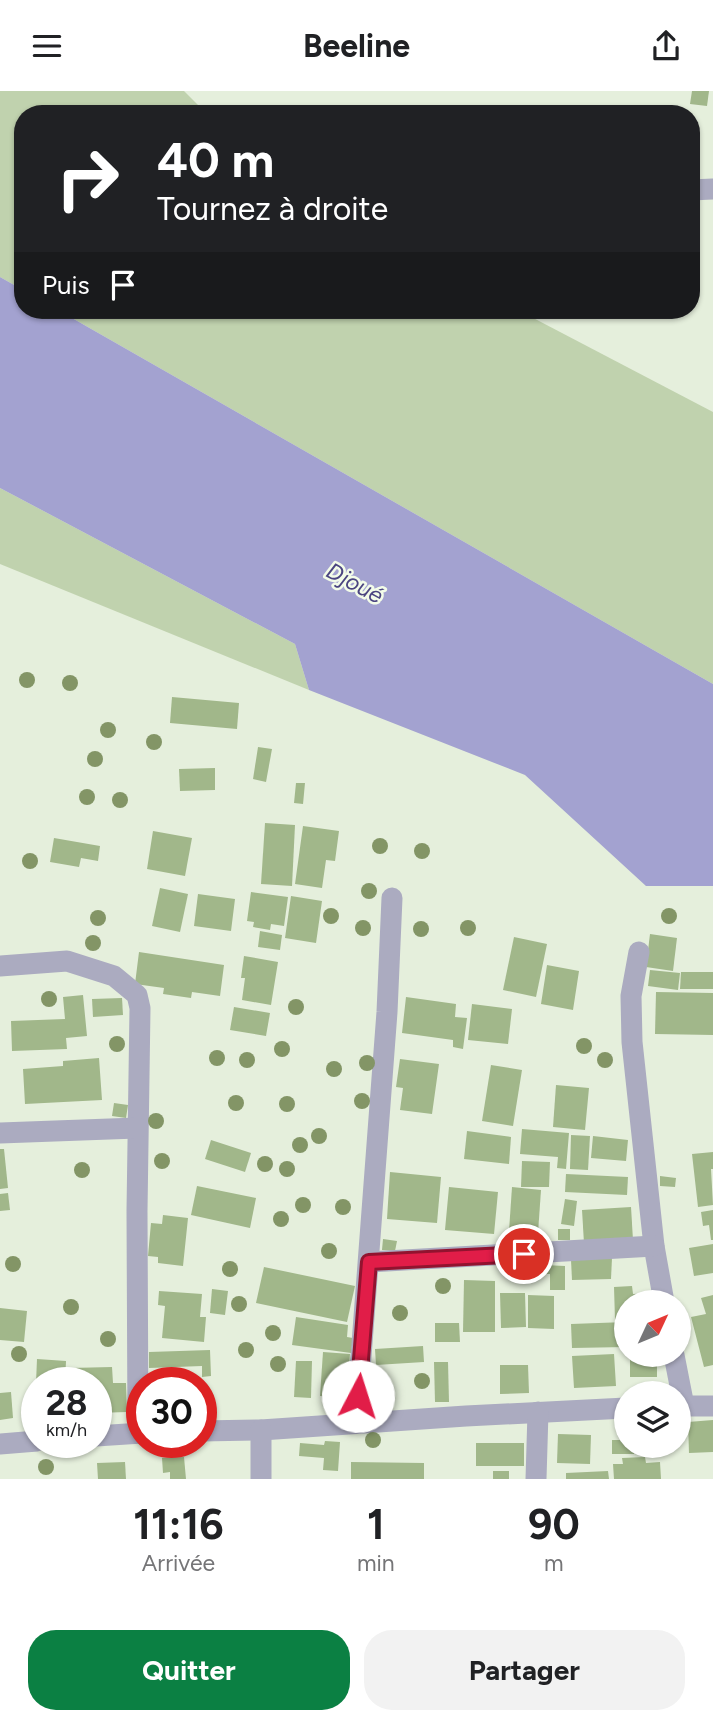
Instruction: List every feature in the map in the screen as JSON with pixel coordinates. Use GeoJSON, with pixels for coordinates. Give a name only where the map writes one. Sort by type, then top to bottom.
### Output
{"type":"FeatureCollection","features":[{"type":"Feature","properties":{"kind":"street"},"geometry":{"type":"LineString","coordinates":[[356,1423],[387,1012],[392,898]]}},
{"type":"Feature","properties":{"kind":"street"},"geometry":{"type":"LineString","coordinates":[[639,952],[631,996],[632,1042],[654,1247],[662,1290]]}},
{"type":"Feature","properties":{"kind":"street"},"geometry":{"type":"LineString","coordinates":[[0,966],[66,961],[114,976],[137,995],[140,1008],[140,1367]]}},
{"type":"Feature","properties":{"kind":"street"},"geometry":{"type":"LineString","coordinates":[[0,1133],[138,1128]]}},
{"type":"Feature","properties":{"kind":"street"},"geometry":{"type":"LineString","coordinates":[[369,1262],[654,1247]]}},
{"type":"Feature","properties":{"kind":"street"},"geometry":{"type":"LineString","coordinates":[[691,1406],[713,1406]]}},
{"type":"Feature","properties":{"kind":"street"},"geometry":{"type":"LineString","coordinates":[[217,1431],[614,1409]]}},
{"type":"Feature","properties":{"kind":"street"},"geometry":{"type":"LineString","coordinates":[[536,1479],[538,1412]]}},
{"type":"Feature","properties":{"kind":"street"},"geometry":{"type":"LineString","coordinates":[[261,1430],[261,1479]]}},
{"type":"Feature","properties":{"kind":"street"},"geometry":{"type":"LineString","coordinates":[[0,1444],[21,1442]]}},
{"type":"Feature","properties":{"kind":"green space"},"geometry":{"type":"Polygon","coordinates":[[[0,91],[184,91],[198,105],[14,105],[14,285],[0,277],[0,91]]]}},
{"type":"Feature","properties":{"kind":"green space"},"geometry":{"type":"Polygon","coordinates":[[[74,319],[535,319],[713,412],[713,684],[74,319]]]}},
{"type":"Feature","properties":{"kind":"green space"},"geometry":{"type":"Polygon","coordinates":[[[0,488],[295,644],[309,690],[0,564],[0,488]]]}},
{"type":"Feature","properties":{"kind":"water","name":"Djoué"},"geometry":{"type":"Polygon","coordinates":[[[0,277],[14,285],[14,319],[74,319],[713,684],[713,886],[646,886],[525,775],[309,690],[295,644],[0,488],[0,277]]]}},
{"type":"Feature","properties":{"kind":"building"},"geometry":{"type":"Polygon","coordinates":[[[692,91],[709,91],[707,106],[690,104],[692,91]]]}},
{"type":"Feature","properties":{"kind":"building"},"geometry":{"type":"Polygon","coordinates":[[[172,697],[239,703],[237,729],[170,723],[172,697]]]}},
{"type":"Feature","properties":{"kind":"building"},"geometry":{"type":"Polygon","coordinates":[[[258,747],[272,749],[266,782],[253,779],[258,747]]]}},
{"type":"Feature","properties":{"kind":"building"},"geometry":{"type":"Polygon","coordinates":[[[215,768],[215,790],[180,791],[179,769],[215,768]]]}},
{"type":"Feature","properties":{"kind":"building"},"geometry":{"type":"Polygon","coordinates":[[[296,783],[305,783],[303,804],[294,803],[296,783]]]}},
{"type":"Feature","properties":{"kind":"building"},"geometry":{"type":"Polygon","coordinates":[[[265,823],[295,825],[292,886],[261,884],[265,823]]]}},
{"type":"Feature","properties":{"kind":"building"},"geometry":{"type":"Polygon","coordinates":[[[303,826],[339,831],[335,861],[326,860],[322,888],[295,884],[303,826]]]}},
{"type":"Feature","properties":{"kind":"building"},"geometry":{"type":"Polygon","coordinates":[[[153,831],[192,838],[185,876],[147,869],[153,831]]]}},
{"type":"Feature","properties":{"kind":"building"},"geometry":{"type":"Polygon","coordinates":[[[54,838],[100,846],[98,861],[81,858],[79,867],[50,862],[54,838]]]}},
{"type":"Feature","properties":{"kind":"building"},"geometry":{"type":"Polygon","coordinates":[[[160,888],[188,894],[180,932],[152,926],[160,888]]]}},
{"type":"Feature","properties":{"kind":"building"},"geometry":{"type":"Polygon","coordinates":[[[251,892],[288,897],[284,926],[271,924],[270,930],[253,927],[254,922],[247,921],[251,892]]]}},
{"type":"Feature","properties":{"kind":"building"},"geometry":{"type":"Polygon","coordinates":[[[198,894],[235,899],[231,931],[194,926],[198,894]]]}},
{"type":"Feature","properties":{"kind":"building"},"geometry":{"type":"Polygon","coordinates":[[[291,896],[322,901],[316,943],[285,938],[291,896]]]}},
{"type":"Feature","properties":{"kind":"building"},"geometry":{"type":"Polygon","coordinates":[[[260,931],[282,935],[280,950],[258,947],[260,931]]]}},
{"type":"Feature","properties":{"kind":"building"},"geometry":{"type":"Polygon","coordinates":[[[650,934],[677,938],[673,971],[646,967],[650,934]]]}},
{"type":"Feature","properties":{"kind":"building"},"geometry":{"type":"Polygon","coordinates":[[[514,937],[547,944],[536,997],[503,990],[514,937]]]}},
{"type":"Feature","properties":{"kind":"building"},"geometry":{"type":"Polygon","coordinates":[[[139,952],[224,965],[220,996],[192,992],[191,998],[163,994],[164,988],[135,984],[139,952]]]}},
{"type":"Feature","properties":{"kind":"building"},"geometry":{"type":"Polygon","coordinates":[[[244,956],[278,962],[271,1005],[242,1000],[244,956]]]}},
{"type":"Feature","properties":{"kind":"building"},"geometry":{"type":"Polygon","coordinates":[[[547,965],[579,971],[573,1010],[541,1004],[547,965]]]}},
{"type":"Feature","properties":{"kind":"building"},"geometry":{"type":"Polygon","coordinates":[[[650,970],[680,973],[678,990],[648,986],[650,970]]]}},
{"type":"Feature","properties":{"kind":"building"},"geometry":{"type":"Polygon","coordinates":[[[681,972],[713,972],[713,989],[680,989],[681,972]]]}},
{"type":"Feature","properties":{"kind":"building"},"geometry":{"type":"Polygon","coordinates":[[[656,992],[713,993],[713,1035],[655,1034],[656,992]]]}},
{"type":"Feature","properties":{"kind":"building"},"geometry":{"type":"Polygon","coordinates":[[[83,995],[87,1036],[66,1038],[67,1049],[12,1051],[11,1021],[65,1019],[63,997],[83,995]]]}},
{"type":"Feature","properties":{"kind":"building"},"geometry":{"type":"Polygon","coordinates":[[[406,997],[456,1004],[455,1017],[467,1018],[463,1049],[453,1047],[453,1040],[402,1033],[406,997]]]}},
{"type":"Feature","properties":{"kind":"building"},"geometry":{"type":"Polygon","coordinates":[[[122,998],[123,1015],[93,1017],[92,999],[122,998]]]}},
{"type":"Feature","properties":{"kind":"building"},"geometry":{"type":"Polygon","coordinates":[[[472,1004],[512,1009],[508,1044],[468,1040],[472,1004]]]}},
{"type":"Feature","properties":{"kind":"building"},"geometry":{"type":"Polygon","coordinates":[[[234,1007],[270,1013],[266,1036],[230,1030],[234,1007]]]}},
{"type":"Feature","properties":{"kind":"building"},"geometry":{"type":"Polygon","coordinates":[[[99,1058],[102,1100],[25,1104],[23,1069],[63,1066],[63,1061],[99,1058]]]}},
{"type":"Feature","properties":{"kind":"building"},"geometry":{"type":"Polygon","coordinates":[[[400,1059],[439,1064],[432,1114],[400,1110],[403,1088],[396,1087],[400,1059]]]}},
{"type":"Feature","properties":{"kind":"building"},"geometry":{"type":"Polygon","coordinates":[[[491,1065],[522,1070],[513,1126],[482,1121],[491,1065]]]}},
{"type":"Feature","properties":{"kind":"building"},"geometry":{"type":"Polygon","coordinates":[[[556,1085],[589,1088],[585,1130],[553,1127],[556,1085]]]}},
{"type":"Feature","properties":{"kind":"building"},"geometry":{"type":"Polygon","coordinates":[[[114,1103],[128,1105],[126,1118],[112,1116],[114,1103]]]}},
{"type":"Feature","properties":{"kind":"building"},"geometry":{"type":"Polygon","coordinates":[[[522,1129],[569,1133],[566,1169],[557,1168],[558,1157],[520,1154],[522,1129]]]}},
{"type":"Feature","properties":{"kind":"building"},"geometry":{"type":"Polygon","coordinates":[[[467,1131],[511,1137],[509,1164],[464,1159],[467,1131]]]}},
{"type":"Feature","properties":{"kind":"building"},"geometry":{"type":"Polygon","coordinates":[[[571,1135],[590,1136],[588,1170],[570,1169],[571,1135]]]}},
{"type":"Feature","properties":{"kind":"building"},"geometry":{"type":"Polygon","coordinates":[[[593,1136],[628,1140],[626,1161],[591,1158],[593,1136]]]}},
{"type":"Feature","properties":{"kind":"building"},"geometry":{"type":"Polygon","coordinates":[[[211,1140],[251,1153],[245,1172],[205,1159],[211,1140]]]}},
{"type":"Feature","properties":{"kind":"building"},"geometry":{"type":"Polygon","coordinates":[[[0,1149],[4,1149],[8,1188],[0,1189],[0,1149]]]}},
{"type":"Feature","properties":{"kind":"building"},"geometry":{"type":"Polygon","coordinates":[[[713,1152],[713,1205],[698,1207],[692,1154],[713,1152]]]}},
{"type":"Feature","properties":{"kind":"building"},"geometry":{"type":"Polygon","coordinates":[[[522,1161],[550,1162],[549,1187],[521,1187],[522,1161]]]}},
{"type":"Feature","properties":{"kind":"building"},"geometry":{"type":"Polygon","coordinates":[[[390,1172],[441,1177],[437,1223],[387,1219],[390,1172]]]}},
{"type":"Feature","properties":{"kind":"building"},"geometry":{"type":"Polygon","coordinates":[[[566,1174],[628,1177],[627,1195],[565,1192],[566,1174]]]}},
{"type":"Feature","properties":{"kind":"building"},"geometry":{"type":"Polygon","coordinates":[[[660,1176],[676,1178],[675,1187],[660,1186],[660,1176]]]}},
{"type":"Feature","properties":{"kind":"building"},"geometry":{"type":"Polygon","coordinates":[[[197,1186],[256,1198],[250,1228],[191,1215],[197,1186]]]}},
{"type":"Feature","properties":{"kind":"building"},"geometry":{"type":"Polygon","coordinates":[[[449,1187],[498,1192],[494,1234],[445,1230],[449,1187]]]}},
{"type":"Feature","properties":{"kind":"building"},"geometry":{"type":"Polygon","coordinates":[[[512,1187],[541,1190],[538,1233],[509,1231],[512,1187]]]}},
{"type":"Feature","properties":{"kind":"building"},"geometry":{"type":"Polygon","coordinates":[[[8,1193],[10,1210],[0,1211],[0,1194],[8,1193]]]}},
{"type":"Feature","properties":{"kind":"building"},"geometry":{"type":"Polygon","coordinates":[[[565,1199],[577,1201],[574,1226],[561,1224],[565,1199]]]}},
{"type":"Feature","properties":{"kind":"building"},"geometry":{"type":"Polygon","coordinates":[[[631,1207],[633,1240],[584,1243],[582,1210],[631,1207]]]}},
{"type":"Feature","properties":{"kind":"building"},"geometry":{"type":"Polygon","coordinates":[[[713,1210],[711,1240],[709,1225],[703,1226],[701,1212],[713,1210]]]}},
{"type":"Feature","properties":{"kind":"building"},"geometry":{"type":"Polygon","coordinates":[[[163,1215],[188,1218],[183,1266],[158,1263],[158,1257],[148,1256],[151,1223],[162,1224],[163,1215]]]}},
{"type":"Feature","properties":{"kind":"building"},"geometry":{"type":"Polygon","coordinates":[[[558,1229],[570,1229],[570,1240],[558,1240],[558,1229]]]}},
{"type":"Feature","properties":{"kind":"building"},"geometry":{"type":"Polygon","coordinates":[[[383,1239],[397,1241],[395,1251],[382,1250],[383,1239]]]}},
{"type":"Feature","properties":{"kind":"building"},"geometry":{"type":"Polygon","coordinates":[[[713,1244],[713,1273],[694,1276],[689,1248],[713,1244]]]}},
{"type":"Feature","properties":{"kind":"building"},"geometry":{"type":"Polygon","coordinates":[[[612,1258],[611,1279],[572,1280],[571,1260],[612,1258]]]}},
{"type":"Feature","properties":{"kind":"building"},"geometry":{"type":"Polygon","coordinates":[[[544,1265],[565,1266],[565,1290],[550,1290],[550,1274],[544,1274],[544,1265]]]}},
{"type":"Feature","properties":{"kind":"building"},"geometry":{"type":"Polygon","coordinates":[[[264,1267],[355,1286],[347,1322],[256,1303],[264,1267]]]}},
{"type":"Feature","properties":{"kind":"building"},"geometry":{"type":"Polygon","coordinates":[[[464,1280],[495,1281],[495,1332],[463,1332],[464,1280]]]}},
{"type":"Feature","properties":{"kind":"building"},"geometry":{"type":"Polygon","coordinates":[[[632,1286],[632,1290],[614,1290],[614,1287],[632,1286]]]}},
{"type":"Feature","properties":{"kind":"building"},"geometry":{"type":"Polygon","coordinates":[[[212,1289],[228,1291],[225,1315],[210,1313],[212,1289]]]}},
{"type":"Feature","properties":{"kind":"building"},"geometry":{"type":"Polygon","coordinates":[[[159,1291],[202,1294],[200,1317],[206,1317],[204,1342],[162,1338],[165,1306],[158,1305],[159,1291]]]}},
{"type":"Feature","properties":{"kind":"building"},"geometry":{"type":"Polygon","coordinates":[[[500,1293],[525,1293],[526,1327],[501,1328],[500,1293]]]}},
{"type":"Feature","properties":{"kind":"building"},"geometry":{"type":"Polygon","coordinates":[[[528,1295],[554,1296],[554,1329],[528,1328],[528,1295]]]}},
{"type":"Feature","properties":{"kind":"building"},"geometry":{"type":"Polygon","coordinates":[[[713,1295],[713,1365],[704,1367],[691,1317],[706,1314],[701,1298],[713,1295]]]}},
{"type":"Feature","properties":{"kind":"building"},"geometry":{"type":"Polygon","coordinates":[[[0,1308],[27,1311],[24,1342],[0,1340],[0,1308]]]}},
{"type":"Feature","properties":{"kind":"building"},"geometry":{"type":"Polygon","coordinates":[[[296,1317],[348,1325],[347,1337],[353,1338],[351,1353],[292,1345],[296,1317]]]}},
{"type":"Feature","properties":{"kind":"building"},"geometry":{"type":"Polygon","coordinates":[[[614,1322],[614,1347],[572,1348],[571,1324],[614,1322]]]}},
{"type":"Feature","properties":{"kind":"building"},"geometry":{"type":"Polygon","coordinates":[[[435,1323],[459,1323],[460,1342],[435,1342],[435,1323]]]}},
{"type":"Feature","properties":{"kind":"building"},"geometry":{"type":"Polygon","coordinates":[[[423,1346],[424,1362],[376,1365],[375,1349],[423,1346]]]}},
{"type":"Feature","properties":{"kind":"building"},"geometry":{"type":"Polygon","coordinates":[[[210,1350],[211,1367],[149,1367],[149,1352],[210,1350]]]}},
{"type":"Feature","properties":{"kind":"building"},"geometry":{"type":"Polygon","coordinates":[[[323,1352],[350,1354],[346,1398],[320,1396],[323,1352]]]}},
{"type":"Feature","properties":{"kind":"building"},"geometry":{"type":"Polygon","coordinates":[[[614,1354],[614,1386],[574,1388],[572,1356],[614,1354]]]}},
{"type":"Feature","properties":{"kind":"building"},"geometry":{"type":"Polygon","coordinates":[[[37,1359],[66,1361],[66,1367],[37,1367],[37,1359]]]}},
{"type":"Feature","properties":{"kind":"building"},"geometry":{"type":"Polygon","coordinates":[[[296,1361],[312,1361],[311,1398],[294,1397],[296,1361]]]}},
{"type":"Feature","properties":{"kind":"building"},"geometry":{"type":"Polygon","coordinates":[[[434,1362],[448,1362],[449,1402],[435,1402],[434,1362]]]}},
{"type":"Feature","properties":{"kind":"building"},"geometry":{"type":"Polygon","coordinates":[[[500,1365],[528,1365],[529,1393],[500,1394],[500,1365]]]}},
{"type":"Feature","properties":{"kind":"building"},"geometry":{"type":"Polygon","coordinates":[[[112,1367],[113,1383],[126,1383],[126,1412],[112,1412],[112,1367]]]}},
{"type":"Feature","properties":{"kind":"building"},"geometry":{"type":"Polygon","coordinates":[[[630,1367],[657,1367],[657,1377],[630,1377],[630,1367]]]}},
{"type":"Feature","properties":{"kind":"building"},"geometry":{"type":"Polygon","coordinates":[[[11,1392],[13,1418],[0,1420],[0,1393],[11,1392]]]}},
{"type":"Feature","properties":{"kind":"building"},"geometry":{"type":"Polygon","coordinates":[[[713,1420],[713,1452],[691,1453],[691,1422],[713,1420]]]}},
{"type":"Feature","properties":{"kind":"building"},"geometry":{"type":"Polygon","coordinates":[[[558,1434],[591,1435],[590,1464],[557,1463],[558,1434]]]}},
{"type":"Feature","properties":{"kind":"building"},"geometry":{"type":"Polygon","coordinates":[[[325,1441],[340,1442],[338,1471],[323,1470],[324,1458],[299,1456],[300,1443],[324,1445],[325,1441]]]}},
{"type":"Feature","properties":{"kind":"building"},"geometry":{"type":"Polygon","coordinates":[[[476,1443],[524,1443],[524,1466],[476,1466],[476,1443]]]}},
{"type":"Feature","properties":{"kind":"building"},"geometry":{"type":"Polygon","coordinates":[[[162,1458],[184,1458],[186,1479],[170,1479],[170,1472],[163,1473],[162,1458]]]}},
{"type":"Feature","properties":{"kind":"building"},"geometry":{"type":"Polygon","coordinates":[[[622,1458],[645,1458],[646,1463],[660,1462],[661,1479],[614,1479],[613,1464],[623,1464],[622,1458]]]}},
{"type":"Feature","properties":{"kind":"building"},"geometry":{"type":"Polygon","coordinates":[[[125,1462],[126,1479],[98,1479],[97,1463],[125,1462]]]}},
{"type":"Feature","properties":{"kind":"building"},"geometry":{"type":"Polygon","coordinates":[[[351,1462],[424,1463],[424,1479],[351,1479],[351,1462]]]}},
{"type":"Feature","properties":{"kind":"building"},"geometry":{"type":"Polygon","coordinates":[[[493,1471],[509,1471],[509,1479],[493,1479],[493,1471]]]}},
{"type":"Feature","properties":{"kind":"building"},"geometry":{"type":"Polygon","coordinates":[[[608,1471],[609,1479],[566,1479],[566,1473],[608,1471]]]}},
{"type":"Feature","properties":{"kind":"route"},"geometry":{"type":"LineString","coordinates":[[358,1396],[369,1262],[524,1254]]}}]}
